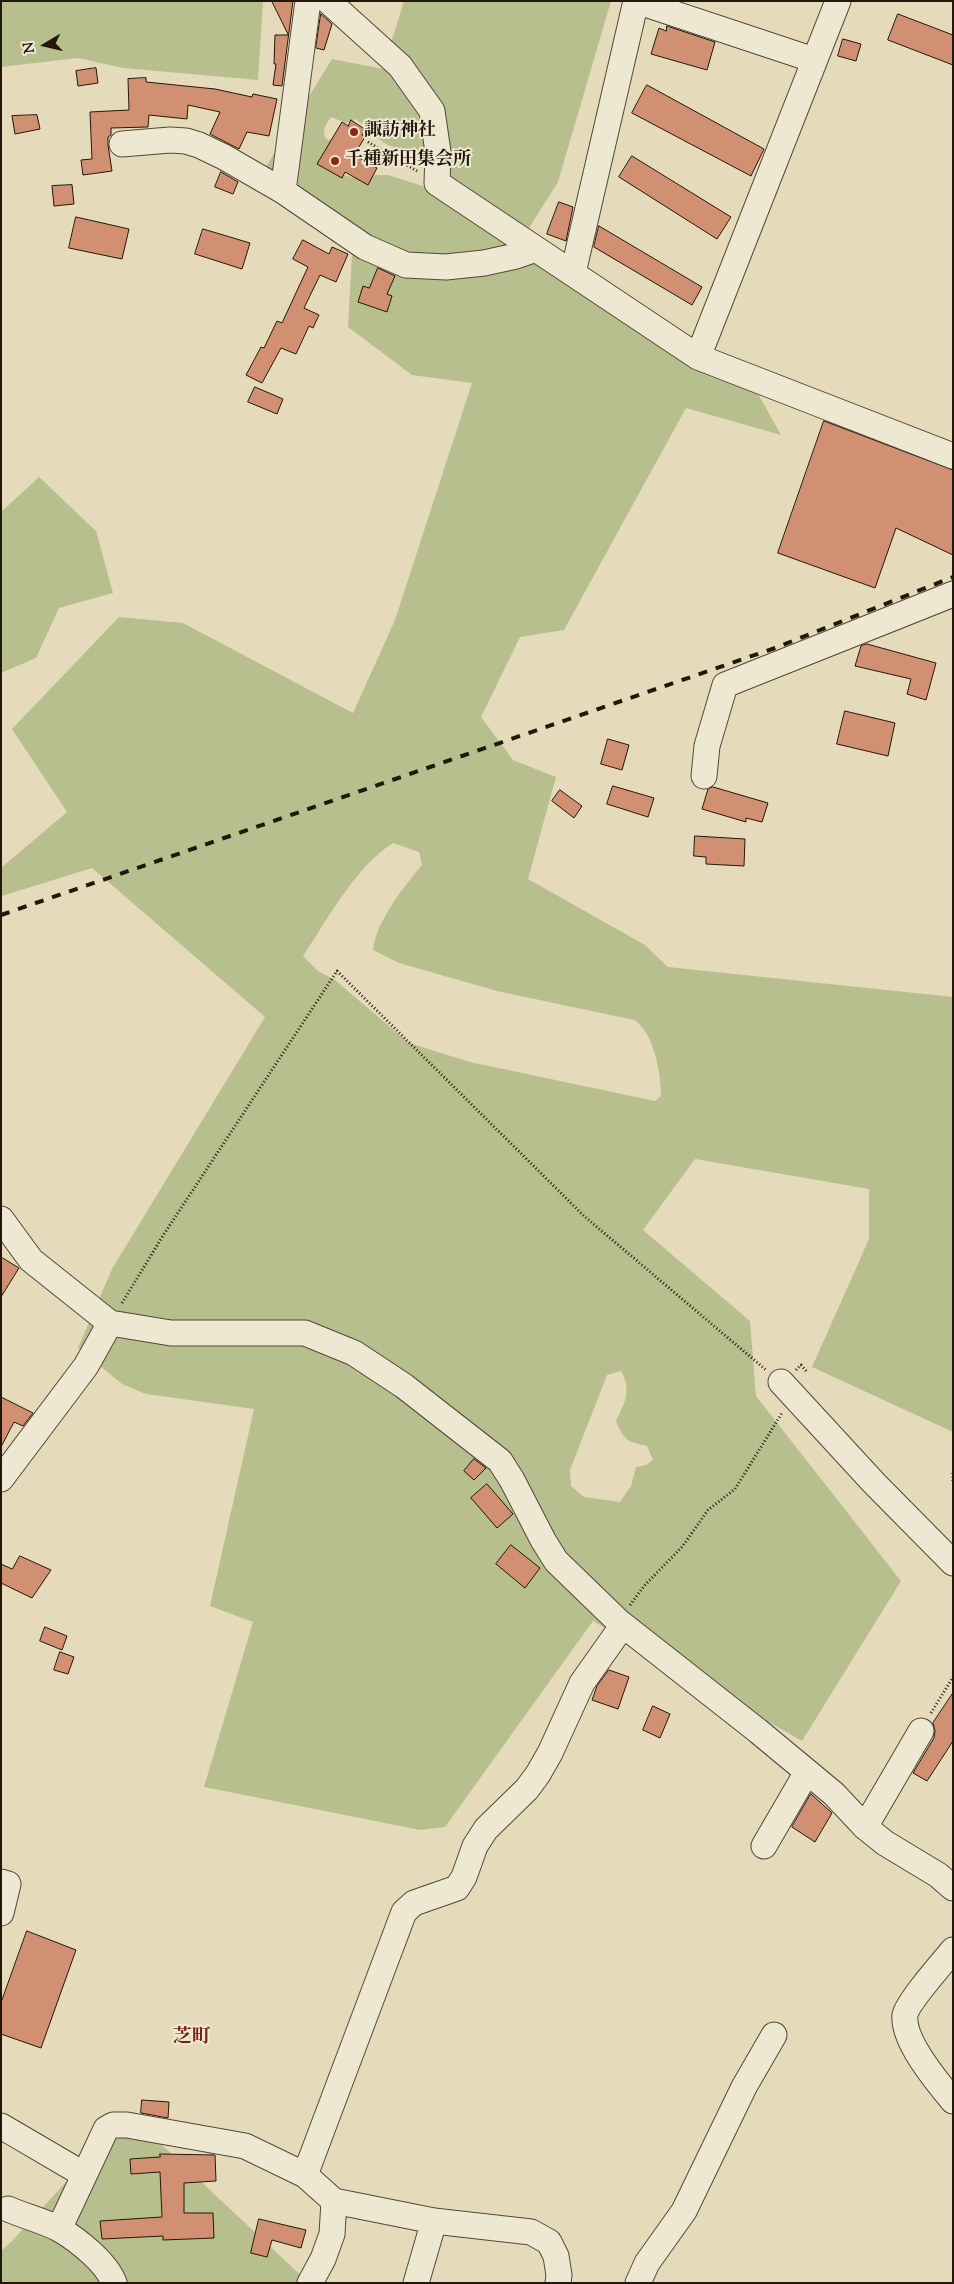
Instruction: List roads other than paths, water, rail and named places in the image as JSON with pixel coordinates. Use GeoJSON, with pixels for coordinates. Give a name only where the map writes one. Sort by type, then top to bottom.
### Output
{"type":"FeatureCollection","features":[{"type":"Feature","properties":{"kind":"street"},"geometry":{"type":"LineString","coordinates":[[284,191],[308,1]]}},
{"type":"Feature","properties":{"kind":"street"},"geometry":{"type":"LineString","coordinates":[[328,1],[400,66],[432,111],[438,152],[437,183],[698,357],[953,456]]}},
{"type":"Feature","properties":{"kind":"street"},"geometry":{"type":"LineString","coordinates":[[573,274],[636,1],[814,60]]}},
{"type":"Feature","properties":{"kind":"street"},"geometry":{"type":"LineString","coordinates":[[698,357],[838,1]]}},
{"type":"Feature","properties":{"kind":"street"},"geometry":{"type":"LineString","coordinates":[[122,144],[170,140],[186,141],[224,157],[284,191],[365,247],[406,265],[446,267],[484,263],[516,256],[536,248]]}},
{"type":"Feature","properties":{"kind":"street"},"geometry":{"type":"LineString","coordinates":[[704,776],[707,746],[725,685],[953,594]]}},
{"type":"Feature","properties":{"kind":"street"},"geometry":{"type":"LineString","coordinates":[[1,1219],[31,1260],[110,1323],[170,1333],[306,1332],[354,1352],[404,1386],[500,1461],[556,1561],[621,1623],[758,1731],[834,1794],[865,1826],[885,1843],[938,1875],[953,1888]]}},
{"type":"Feature","properties":{"kind":"street"},"geometry":{"type":"LineString","coordinates":[[1,1479],[86,1366],[110,1323]]}},
{"type":"Feature","properties":{"kind":"street"},"geometry":{"type":"LineString","coordinates":[[788,1389],[874,1483],[953,1563]]}},
{"type":"Feature","properties":{"kind":"street"},"geometry":{"type":"LineString","coordinates":[[305,2176],[404,1912],[414,1903],[457,1888],[464,1877],[475,1846],[486,1828],[527,1789],[538,1774],[550,1753],[582,1683],[621,1623]]}},
{"type":"Feature","properties":{"kind":"street"},"geometry":{"type":"LineString","coordinates":[[865,1826],[921,1731]]}},
{"type":"Feature","properties":{"kind":"street"},"geometry":{"type":"LineString","coordinates":[[764,1846],[806,1772]]}},
{"type":"Feature","properties":{"kind":"street"},"geometry":{"type":"LineString","coordinates":[[1,1882],[8,1884],[1,1913]]}},
{"type":"Feature","properties":{"kind":"street"},"geometry":{"type":"LineString","coordinates":[[953,1950],[905,2014],[907,2033],[923,2060],[953,2101]]}},
{"type":"Feature","properties":{"kind":"street"},"geometry":{"type":"LineString","coordinates":[[638,2283],[647,2263],[684,2211],[744,2087],[774,2035]]}},
{"type":"Feature","properties":{"kind":"street"},"geometry":{"type":"LineString","coordinates":[[59,2229],[83,2174],[106,2129],[113,2125],[127,2125],[245,2146],[305,2176],[334,2201],[434,2221],[531,2232],[549,2242],[556,2256],[559,2275],[558,2283]]}},
{"type":"Feature","properties":{"kind":"street"},"geometry":{"type":"LineString","coordinates":[[1,2126],[83,2174]]}},
{"type":"Feature","properties":{"kind":"street"},"geometry":{"type":"LineString","coordinates":[[310,2283],[332,2234],[334,2201]]}},
{"type":"Feature","properties":{"kind":"street"},"geometry":{"type":"LineString","coordinates":[[8,2209],[59,2229],[99,2260],[112,2275],[114,2283]]}},
{"type":"Feature","properties":{"kind":"street"},"geometry":{"type":"LineString","coordinates":[[416,2283],[434,2221]]}},
{"type":"Feature","properties":{"kind":"railway"},"geometry":{"type":"LineString","coordinates":[[1,915],[775,648],[953,577]]}},
{"type":"Feature","properties":{"kind":"place","name":"諏訪神社"},"geometry":{"type":"Point","coordinates":[354,132]}},
{"type":"Feature","properties":{"kind":"place","name":"千種新田集会所"},"geometry":{"type":"Point","coordinates":[335,161]}},
{"type":"Feature","properties":{"kind":"district","name":"芝町"},"geometry":{"type":"Point","coordinates":[192,2039]}}]}
